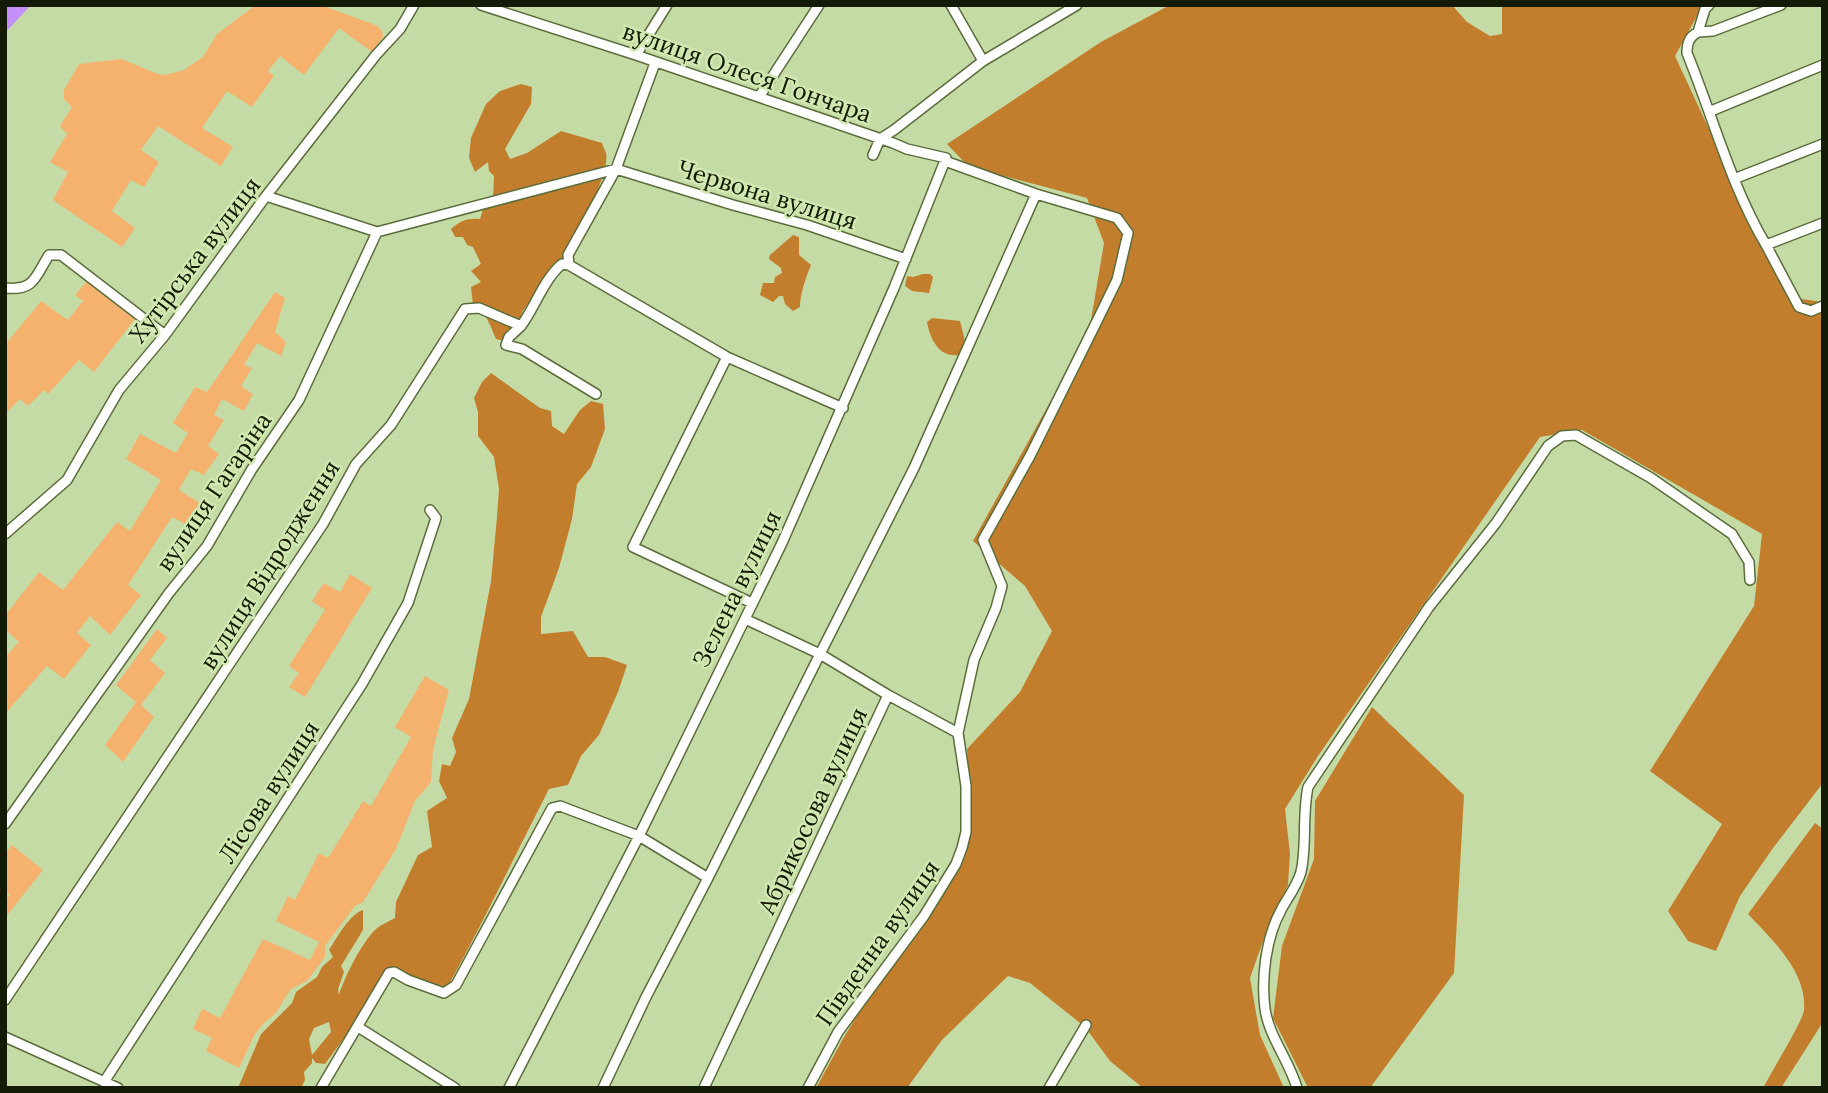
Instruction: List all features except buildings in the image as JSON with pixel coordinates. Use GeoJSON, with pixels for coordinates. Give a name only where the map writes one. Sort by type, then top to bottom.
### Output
{"type":"FeatureCollection","features":[{"type":"Feature","properties":{"kind":"street","name":"Хутірська вулиця"},"geometry":{"type":"LineString","coordinates":[[5,534],[67,480],[119,390],[164,335],[266,196],[376,55],[400,29],[414,5]]}},
{"type":"Feature","properties":{"kind":"street","name":"вулиця Олеся Гончара"},"geometry":{"type":"LineString","coordinates":[[481,5],[880,139]]}},
{"type":"Feature","properties":{"kind":"street"},"geometry":{"type":"LineString","coordinates":[[636,55],[667,5]]}},
{"type":"Feature","properties":{"kind":"street"},"geometry":{"type":"LineString","coordinates":[[759,97],[819,5]]}},
{"type":"Feature","properties":{"kind":"street"},"geometry":{"type":"LineString","coordinates":[[951,5],[983,61]]}},
{"type":"Feature","properties":{"kind":"street"},"geometry":{"type":"LineString","coordinates":[[873,155],[880,139],[983,61],[1077,5]]}},
{"type":"Feature","properties":{"kind":"street"},"geometry":{"type":"LineString","coordinates":[[1698,32],[1705,9],[1709,5]]}},
{"type":"Feature","properties":{"kind":"street"},"geometry":{"type":"LineString","coordinates":[[1782,5],[1713,31],[1693,34],[1687,43],[1687,53],[1711,111],[1734,179],[1766,245],[1799,307],[1823,313]]}},
{"type":"Feature","properties":{"kind":"street"},"geometry":{"type":"LineString","coordinates":[[569,265],[568,255],[616,169],[655,63]]}},
{"type":"Feature","properties":{"kind":"street"},"geometry":{"type":"LineString","coordinates":[[1711,111],[1823,65]]}},
{"type":"Feature","properties":{"kind":"street"},"geometry":{"type":"LineString","coordinates":[[893,142],[890,137],[894,131]]}},
{"type":"Feature","properties":{"kind":"street"},"geometry":{"type":"LineString","coordinates":[[880,139],[907,149],[941,156],[946,158],[944,161],[1037,194],[1117,218],[1128,233],[1116,280],[1030,456],[983,540],[1002,586],[996,608],[974,660],[958,733],[888,695]]}},
{"type":"Feature","properties":{"kind":"street"},"geometry":{"type":"LineString","coordinates":[[1734,179],[1823,144]]}},
{"type":"Feature","properties":{"kind":"street","name":"Зелена вулиця"},"geometry":{"type":"LineString","coordinates":[[509,1088],[639,836],[752,603],[843,408],[906,260],[944,161]]}},
{"type":"Feature","properties":{"kind":"street"},"geometry":{"type":"LineString","coordinates":[[266,196],[377,232],[616,169]]}},
{"type":"Feature","properties":{"kind":"street","name":"Червона вулиця"},"geometry":{"type":"LineString","coordinates":[[616,169],[807,225],[906,260]]}},
{"type":"Feature","properties":{"kind":"street"},"geometry":{"type":"LineString","coordinates":[[603,1088],[646,997],[914,468],[1037,194]]}},
{"type":"Feature","properties":{"kind":"street"},"geometry":{"type":"LineString","coordinates":[[1766,245],[1823,223]]}},
{"type":"Feature","properties":{"kind":"street","name":"вулиця Гагаріна"},"geometry":{"type":"LineString","coordinates":[[5,824],[169,593],[207,547],[252,469],[299,400],[377,232]]}},
{"type":"Feature","properties":{"kind":"street"},"geometry":{"type":"LineString","coordinates":[[5,288],[22,290],[29,286],[49,255],[61,255],[164,335]]}},
{"type":"Feature","properties":{"kind":"street"},"geometry":{"type":"LineString","coordinates":[[596,394],[522,349],[506,345],[509,337],[533,309],[553,271],[562,264],[569,265],[727,357],[843,408]]}},
{"type":"Feature","properties":{"kind":"street"},"geometry":{"type":"LineString","coordinates":[[1811,311],[1823,306]]}},
{"type":"Feature","properties":{"kind":"street","name":"вулиця Відродження"},"geometry":{"type":"LineString","coordinates":[[5,1000],[323,524],[356,464],[391,425],[465,309],[479,307],[521,326]]}},
{"type":"Feature","properties":{"kind":"street"},"geometry":{"type":"LineString","coordinates":[[727,357],[633,547],[752,603]]}},
{"type":"Feature","properties":{"kind":"street"},"geometry":{"type":"LineString","coordinates":[[1297,1088],[1292,1071],[1268,1022],[1265,977],[1271,934],[1280,911],[1298,883],[1302,869],[1304,803],[1308,787],[1429,607],[1496,523],[1548,446],[1562,436],[1576,435],[1651,478],[1732,534],[1749,562],[1750,580]]}},
{"type":"Feature","properties":{"kind":"street","name":"Лісова вулиця"},"geometry":{"type":"LineString","coordinates":[[104,1082],[368,673],[408,603],[436,518],[430,510]]}},
{"type":"Feature","properties":{"kind":"street","name":"Абрикосова вулиця"},"geometry":{"type":"LineString","coordinates":[[704,1088],[888,695],[820,654],[744,620]]}},
{"type":"Feature","properties":{"kind":"street","name":"Південна вулиця"},"geometry":{"type":"LineString","coordinates":[[808,1088],[838,1032],[924,916],[956,863],[966,832],[966,786],[958,733]]}},
{"type":"Feature","properties":{"kind":"street"},"geometry":{"type":"LineString","coordinates":[[321,1088],[389,973],[394,972],[444,993],[456,985],[552,808],[560,806],[639,836],[708,878]]}},
{"type":"Feature","properties":{"kind":"street"},"geometry":{"type":"LineString","coordinates":[[1049,1088],[1086,1025]]}},
{"type":"Feature","properties":{"kind":"street"},"geometry":{"type":"LineString","coordinates":[[358,1027],[455,1088]]}},
{"type":"Feature","properties":{"kind":"street"},"geometry":{"type":"LineString","coordinates":[[5,1037],[118,1088]]}},
{"type":"Feature","properties":{"kind":"shaded area"},"geometry":{"type":"Polygon","coordinates":[[[5,5],[31,5],[5,33],[5,5]]]}},
{"type":"Feature","properties":{"kind":"shaded area"},"geometry":{"type":"Polygon","coordinates":[[[256,5],[321,5],[378,26],[383,37],[372,52],[339,28],[304,75],[280,56],[268,71],[274,76],[252,107],[227,91],[202,128],[233,147],[221,166],[158,126],[141,150],[159,162],[144,187],[131,180],[112,211],[135,228],[122,247],[53,200],[68,172],[50,162],[67,134],[60,126],[72,107],[64,99],[64,90],[79,64],[121,59],[158,74],[184,70],[203,57],[217,34],[256,5]]]}},
{"type":"Feature","properties":{"kind":"shaded area"},"geometry":{"type":"Polygon","coordinates":[[[1170,5],[1452,5],[1467,22],[1490,36],[1502,34],[1502,5],[1703,5],[1675,56],[1787,297],[1823,302],[1823,783],[1740,896],[1716,951],[1688,941],[1668,911],[1722,824],[1650,771],[1754,606],[1762,534],[1582,430],[1540,437],[1318,756],[1285,809],[1290,854],[1288,885],[1268,927],[1250,978],[1260,1035],[1284,1088],[1143,1088],[1110,1061],[1085,1027],[1030,983],[1008,976],[942,1040],[907,1088],[816,1088],[966,832],[970,799],[967,749],[1020,692],[1052,631],[1025,586],[973,541],[1089,332],[1104,243],[1087,198],[969,167],[947,144],[1101,42],[1170,5]]]}},
{"type":"Feature","properties":{"kind":"shaded area"},"geometry":{"type":"Polygon","coordinates":[[[521,84],[532,87],[531,104],[505,149],[510,159],[527,153],[561,131],[602,143],[606,164],[596,193],[559,265],[552,269],[522,312],[515,337],[510,342],[496,339],[485,315],[473,305],[471,287],[481,282],[471,271],[481,264],[473,247],[467,245],[463,237],[455,237],[451,229],[465,220],[480,219],[485,202],[493,198],[494,176],[489,171],[488,162],[475,172],[469,158],[471,138],[486,104],[500,91],[521,84]]]}},
{"type":"Feature","properties":{"kind":"shaded area"},"geometry":{"type":"Polygon","coordinates":[[[793,235],[799,237],[799,255],[811,265],[802,291],[800,307],[793,311],[785,304],[783,296],[773,302],[760,295],[763,283],[774,283],[775,277],[782,273],[781,268],[769,259],[770,255],[793,235]]]}},
{"type":"Feature","properties":{"kind":"shaded area"},"geometry":{"type":"Polygon","coordinates":[[[923,274],[933,277],[929,293],[912,291],[905,286],[907,276],[923,274]]]}},
{"type":"Feature","properties":{"kind":"shaded area"},"geometry":{"type":"Polygon","coordinates":[[[90,277],[139,314],[94,372],[79,360],[48,394],[44,390],[28,406],[20,399],[7,412],[5,345],[41,301],[68,320],[83,301],[75,295],[90,277]]]}},
{"type":"Feature","properties":{"kind":"shaded area"},"geometry":{"type":"Polygon","coordinates":[[[275,292],[285,298],[275,332],[286,342],[281,356],[257,343],[244,365],[252,368],[241,386],[253,394],[244,411],[222,399],[214,415],[224,420],[208,446],[219,454],[204,475],[191,469],[179,490],[206,507],[193,528],[172,517],[128,585],[141,595],[110,635],[90,616],[77,633],[91,645],[64,679],[47,666],[5,714],[5,657],[19,642],[5,629],[5,616],[39,572],[63,590],[117,522],[130,531],[161,480],[126,459],[140,434],[176,453],[188,433],[173,423],[195,387],[207,392],[275,292]]]}},
{"type":"Feature","properties":{"kind":"shaded area"},"geometry":{"type":"Polygon","coordinates":[[[932,318],[960,321],[965,341],[959,355],[946,354],[937,346],[930,335],[927,322],[932,318]]]}},
{"type":"Feature","properties":{"kind":"shaded area"},"geometry":{"type":"Polygon","coordinates":[[[491,373],[540,408],[551,411],[552,426],[564,434],[580,410],[591,401],[603,404],[605,429],[591,467],[577,484],[572,519],[559,568],[541,617],[541,634],[573,631],[588,657],[605,657],[627,665],[618,692],[599,735],[581,756],[568,785],[549,789],[448,986],[434,986],[390,967],[377,983],[372,1000],[325,1064],[316,1063],[312,1058],[312,1063],[304,1072],[305,1080],[301,1088],[238,1088],[261,1034],[292,1003],[296,992],[317,977],[322,967],[333,957],[329,950],[348,921],[363,910],[363,930],[341,966],[344,972],[338,989],[339,995],[364,943],[377,928],[395,918],[396,902],[418,855],[432,847],[427,811],[447,798],[439,781],[442,764],[450,766],[456,752],[452,738],[469,699],[491,581],[499,489],[494,457],[478,436],[478,412],[474,398],[482,382],[491,373]],[[329,1022],[314,1028],[309,1039],[312,1055],[331,1032],[329,1022]]]}},
{"type":"Feature","properties":{"kind":"shaded area"},"geometry":{"type":"Polygon","coordinates":[[[350,574],[372,588],[305,697],[289,687],[299,673],[289,666],[325,610],[312,601],[324,583],[340,592],[350,574]]]}},
{"type":"Feature","properties":{"kind":"shaded area"},"geometry":{"type":"Polygon","coordinates":[[[157,629],[167,638],[150,660],[165,673],[141,705],[154,717],[123,762],[105,745],[136,702],[116,685],[157,629]]]}},
{"type":"Feature","properties":{"kind":"shaded area"},"geometry":{"type":"Polygon","coordinates":[[[425,676],[449,690],[433,750],[431,782],[415,801],[396,849],[363,902],[355,906],[325,946],[325,957],[307,981],[291,989],[275,1014],[255,1034],[239,1068],[206,1051],[212,1038],[193,1029],[202,1009],[220,1018],[263,939],[310,960],[319,942],[276,921],[288,896],[295,900],[319,853],[328,858],[363,801],[371,806],[411,737],[395,727],[425,676]]]}},
{"type":"Feature","properties":{"kind":"shaded area"},"geometry":{"type":"Polygon","coordinates":[[[1372,707],[1464,795],[1454,973],[1370,1088],[1308,1088],[1273,1018],[1282,946],[1314,859],[1315,801],[1372,707]]]}},
{"type":"Feature","properties":{"kind":"shaded area"},"geometry":{"type":"Polygon","coordinates":[[[1815,823],[1823,829],[1823,1022],[1781,1088],[1763,1088],[1802,1016],[1803,996],[1800,982],[1786,957],[1748,914],[1815,823]]]}},
{"type":"Feature","properties":{"kind":"shaded area"},"geometry":{"type":"Polygon","coordinates":[[[12,845],[43,870],[5,918],[5,900],[10,895],[5,891],[5,854],[12,845]]]}}]}
